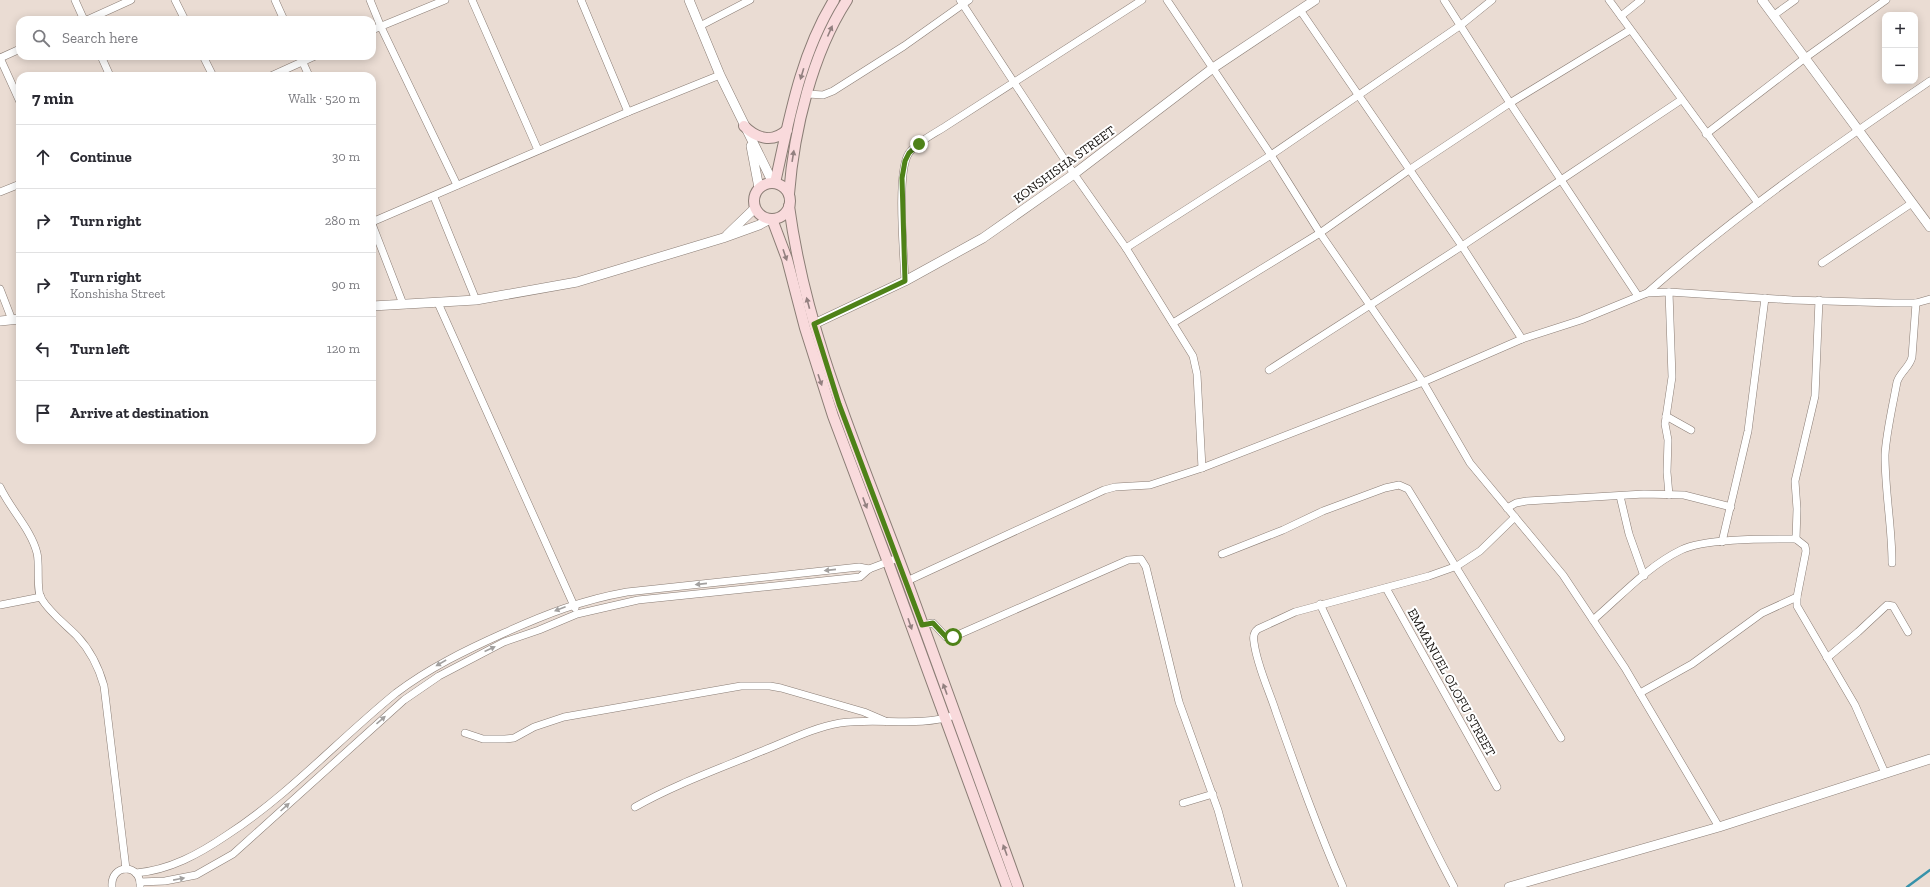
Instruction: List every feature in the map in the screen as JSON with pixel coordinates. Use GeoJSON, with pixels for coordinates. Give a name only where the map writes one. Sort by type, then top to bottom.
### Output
{"type":"FeatureCollection","features":[{"type":"Feature","properties":{"kind":"main road"},"geometry":{"type":"LineString","coordinates":[[774,183],[808,55],[817,33],[834,0]]}},
{"type":"Feature","properties":{"kind":"main road"},"geometry":{"type":"LineString","coordinates":[[847,0],[836,19],[820,54],[793,151],[789,206],[798,261],[814,324],[839,404],[907,581],[1018,887]]}},
{"type":"Feature","properties":{"kind":"main road"},"geometry":{"type":"LineString","coordinates":[[744,126],[754,134],[765,138],[779,136],[787,130]]}},
{"type":"Feature","properties":{"kind":"main road"},"geometry":{"type":"LineString","coordinates":[[789,194],[784,187],[774,183],[765,184],[759,188],[754,198],[755,208],[761,216],[771,219],[783,215],[789,206]]}},
{"type":"Feature","properties":{"kind":"main road"},"geometry":{"type":"LineString","coordinates":[[771,219],[787,259],[819,376],[1007,887]]}},
{"type":"Feature","properties":{"kind":"street"},"geometry":{"type":"LineString","coordinates":[[75,0],[84,16]]}},
{"type":"Feature","properties":{"kind":"street"},"geometry":{"type":"LineString","coordinates":[[95,16],[131,0]]}},
{"type":"Feature","properties":{"kind":"street"},"geometry":{"type":"LineString","coordinates":[[175,0],[183,16]]}},
{"type":"Feature","properties":{"kind":"street"},"geometry":{"type":"LineString","coordinates":[[275,0],[282,16]]}},
{"type":"Feature","properties":{"kind":"street"},"geometry":{"type":"LineString","coordinates":[[370,0],[381,27],[457,185]]}},
{"type":"Feature","properties":{"kind":"street"},"geometry":{"type":"LineString","coordinates":[[376,29],[444,0]]}},
{"type":"Feature","properties":{"kind":"street"},"geometry":{"type":"LineString","coordinates":[[472,0],[538,150]]}},
{"type":"Feature","properties":{"kind":"street"},"geometry":{"type":"LineString","coordinates":[[581,0],[628,112]]}},
{"type":"Feature","properties":{"kind":"street"},"geometry":{"type":"LineString","coordinates":[[689,0],[720,75],[744,126],[774,183]]}},
{"type":"Feature","properties":{"kind":"street"},"geometry":{"type":"LineString","coordinates":[[700,26],[750,0]]}},
{"type":"Feature","properties":{"kind":"street"},"geometry":{"type":"LineString","coordinates":[[905,281],[902,178],[905,161],[909,153],[919,144],[1142,0]]}},
{"type":"Feature","properties":{"kind":"street"},"geometry":{"type":"LineString","coordinates":[[1167,0],[1320,233],[1369,306],[1423,382],[1470,463],[1563,575],[1640,693],[1719,827]]}},
{"type":"Feature","properties":{"kind":"street","name":"KONSHISHA STREET"},"geometry":{"type":"LineString","coordinates":[[814,324],[905,281],[983,238],[1074,174],[1213,68],[1315,0]]}},
{"type":"Feature","properties":{"kind":"street"},"geometry":{"type":"LineString","coordinates":[[1444,0],[1510,103],[1638,296]]}},
{"type":"Feature","properties":{"kind":"street"},"geometry":{"type":"LineString","coordinates":[[1126,248],[1270,155],[1461,25],[1492,0]]}},
{"type":"Feature","properties":{"kind":"street"},"geometry":{"type":"LineString","coordinates":[[1609,0],[1758,203]]}},
{"type":"Feature","properties":{"kind":"street"},"geometry":{"type":"LineString","coordinates":[[1621,16],[1641,0]]}},
{"type":"Feature","properties":{"kind":"street"},"geometry":{"type":"LineString","coordinates":[[1762,0],[1930,227]]}},
{"type":"Feature","properties":{"kind":"street"},"geometry":{"type":"LineString","coordinates":[[1774,15],[1795,0]]}},
{"type":"Feature","properties":{"kind":"street"},"geometry":{"type":"LineString","coordinates":[[1706,134],[1805,58],[1886,0]]}},
{"type":"Feature","properties":{"kind":"street"},"geometry":{"type":"LineString","coordinates":[[808,94],[823,95],[833,91],[904,46],[964,1],[1014,82],[1074,174],[1126,248],[1193,356],[1195,365],[1202,468]]}},
{"type":"Feature","properties":{"kind":"street"},"geometry":{"type":"LineString","coordinates":[[1300,10],[1462,246],[1522,339]]}},
{"type":"Feature","properties":{"kind":"street"},"geometry":{"type":"LineString","coordinates":[[1173,323],[1320,233],[1409,170],[1510,103],[1630,30]]}},
{"type":"Feature","properties":{"kind":"street"},"geometry":{"type":"LineString","coordinates":[[16,51],[0,58],[16,93]]}},
{"type":"Feature","properties":{"kind":"street"},"geometry":{"type":"LineString","coordinates":[[103,60],[108,72]]}},
{"type":"Feature","properties":{"kind":"street"},"geometry":{"type":"LineString","coordinates":[[205,60],[211,72]]}},
{"type":"Feature","properties":{"kind":"street"},"geometry":{"type":"LineString","coordinates":[[278,72],[299,60]]}},
{"type":"Feature","properties":{"kind":"street"},"geometry":{"type":"LineString","coordinates":[[301,60],[307,72]]}},
{"type":"Feature","properties":{"kind":"street"},"geometry":{"type":"LineString","coordinates":[[376,221],[538,150],[720,75]]}},
{"type":"Feature","properties":{"kind":"street"},"geometry":{"type":"LineString","coordinates":[[1647,293],[1676,267],[1758,203],[1858,129],[1930,80]]}},
{"type":"Feature","properties":{"kind":"street"},"geometry":{"type":"LineString","coordinates":[[1269,370],[1562,181],[1682,100]]}},
{"type":"Feature","properties":{"kind":"street"},"geometry":{"type":"LineString","coordinates":[[750,138],[759,188]]}},
{"type":"Feature","properties":{"kind":"street"},"geometry":{"type":"LineString","coordinates":[[0,192],[16,186]]}},
{"type":"Feature","properties":{"kind":"street"},"geometry":{"type":"LineString","coordinates":[[434,197],[476,300]]}},
{"type":"Feature","properties":{"kind":"street"},"geometry":{"type":"LineString","coordinates":[[1822,263],[1912,203]]}},
{"type":"Feature","properties":{"kind":"street"},"geometry":{"type":"LineString","coordinates":[[723,238],[755,208]]}},
{"type":"Feature","properties":{"kind":"street"},"geometry":{"type":"LineString","coordinates":[[376,306],[476,300],[577,282],[723,238],[771,219]]}},
{"type":"Feature","properties":{"kind":"street"},"geometry":{"type":"LineString","coordinates":[[376,233],[403,304]]}},
{"type":"Feature","properties":{"kind":"street"},"geometry":{"type":"LineString","coordinates":[[0,289],[16,320],[0,321]]}},
{"type":"Feature","properties":{"kind":"street"},"geometry":{"type":"LineString","coordinates":[[1668,292],[1672,377],[1665,424],[1668,440],[1667,472],[1669,495]]}},
{"type":"Feature","properties":{"kind":"street"},"geometry":{"type":"LineString","coordinates":[[907,581],[1104,490],[1115,486],[1150,485],[1202,468],[1423,382],[1522,339],[1581,320],[1647,293],[1668,292],[1766,298],[1916,303],[1930,299]]}},
{"type":"Feature","properties":{"kind":"street"},"geometry":{"type":"LineString","coordinates":[[1722,542],[1748,431],[1766,298]]}},
{"type":"Feature","properties":{"kind":"street"},"geometry":{"type":"LineString","coordinates":[[1796,539],[1795,481],[1815,396],[1819,300]]}},
{"type":"Feature","properties":{"kind":"street"},"geometry":{"type":"LineString","coordinates":[[438,303],[577,614]]}},
{"type":"Feature","properties":{"kind":"street"},"geometry":{"type":"LineString","coordinates":[[1892,563],[1890,520],[1886,490],[1885,454],[1897,382],[1900,374],[1910,364],[1912,357],[1916,303]]}},
{"type":"Feature","properties":{"kind":"street"},"geometry":{"type":"LineString","coordinates":[[1666,416],[1692,430]]}},
{"type":"Feature","properties":{"kind":"street"},"geometry":{"type":"LineString","coordinates":[[1222,554],[1385,488],[1399,485],[1408,489],[1457,566],[1561,738]]}},
{"type":"Feature","properties":{"kind":"street"},"geometry":{"type":"LineString","coordinates":[[0,487],[32,539],[37,552],[40,569],[39,587],[41,597],[62,623],[77,636],[92,658],[101,676],[104,686],[126,869]]}},
{"type":"Feature","properties":{"kind":"street"},"geometry":{"type":"LineString","coordinates":[[1507,508],[1516,503],[1527,501],[1644,494],[1684,495],[1731,507]]}},
{"type":"Feature","properties":{"kind":"street"},"geometry":{"type":"LineString","coordinates":[[1620,496],[1629,534],[1644,576]]}},
{"type":"Feature","properties":{"kind":"street"},"geometry":{"type":"LineString","coordinates":[[1343,887],[1316,823],[1254,642],[1254,634],[1258,629],[1295,612],[1320,604],[1429,576],[1457,566],[1480,551],[1515,517]]}},
{"type":"Feature","properties":{"kind":"street"},"geometry":{"type":"LineString","coordinates":[[1593,620],[1644,576],[1682,550],[1722,542],[1796,539],[1805,546],[1806,551],[1797,597],[1797,606],[1826,658],[1855,705],[1885,773]]}},
{"type":"Feature","properties":{"kind":"street"},"geometry":{"type":"LineString","coordinates":[[136,873],[140,884],[183,878],[214,866],[233,854],[404,700],[439,676],[477,655],[577,614],[638,600],[860,577],[869,569],[898,558]]}},
{"type":"Feature","properties":{"kind":"street"},"geometry":{"type":"LineString","coordinates":[[922,625],[933,623],[946,637],[953,637],[1128,560],[1141,559],[1146,567],[1179,702],[1213,794],[1239,887]]}},
{"type":"Feature","properties":{"kind":"street"},"geometry":{"type":"LineString","coordinates":[[112,887],[115,874],[126,869],[136,873],[148,872],[200,853],[256,816],[293,786],[390,698],[418,678],[468,648],[573,604],[594,598],[627,592],[859,567],[869,569]]}},
{"type":"Feature","properties":{"kind":"street","name":"EMMANUEL OLOFU STREET"},"geometry":{"type":"LineString","coordinates":[[1386,588],[1497,787]]}},
{"type":"Feature","properties":{"kind":"street"},"geometry":{"type":"LineString","coordinates":[[0,605],[41,597]]}},
{"type":"Feature","properties":{"kind":"street"},"geometry":{"type":"LineString","coordinates":[[1640,693],[1692,664],[1762,613],[1797,597]]}},
{"type":"Feature","properties":{"kind":"street"},"geometry":{"type":"LineString","coordinates":[[1320,604],[1359,686],[1389,758],[1454,887]]}},
{"type":"Feature","properties":{"kind":"street"},"geometry":{"type":"LineString","coordinates":[[1826,658],[1858,632],[1887,605],[1892,606],[1896,611],[1908,632]]}},
{"type":"Feature","properties":{"kind":"street"},"geometry":{"type":"LineString","coordinates":[[465,733],[483,740],[505,740],[514,738],[534,727],[564,717],[741,686],[770,686],[781,688],[864,712],[885,721]]}},
{"type":"Feature","properties":{"kind":"street"},"geometry":{"type":"LineString","coordinates":[[635,807],[692,778],[818,729],[840,723],[945,719],[955,715]]}},
{"type":"Feature","properties":{"kind":"street"},"geometry":{"type":"LineString","coordinates":[[1509,887],[1719,827],[1930,759]]}},
{"type":"Feature","properties":{"kind":"street"},"geometry":{"type":"LineString","coordinates":[[1183,803],[1213,794]]}},
{"type":"Feature","properties":{"kind":"waterway"},"geometry":{"type":"LineString","coordinates":[[1907,887],[1930,870]]}},
{"type":"Feature","properties":{"kind":"route"},"geometry":{"type":"LineString","coordinates":[[919,144],[909,153],[905,161],[902,178],[905,281],[814,324],[839,404],[907,581],[922,625],[933,623],[946,637],[953,637]]}}]}
